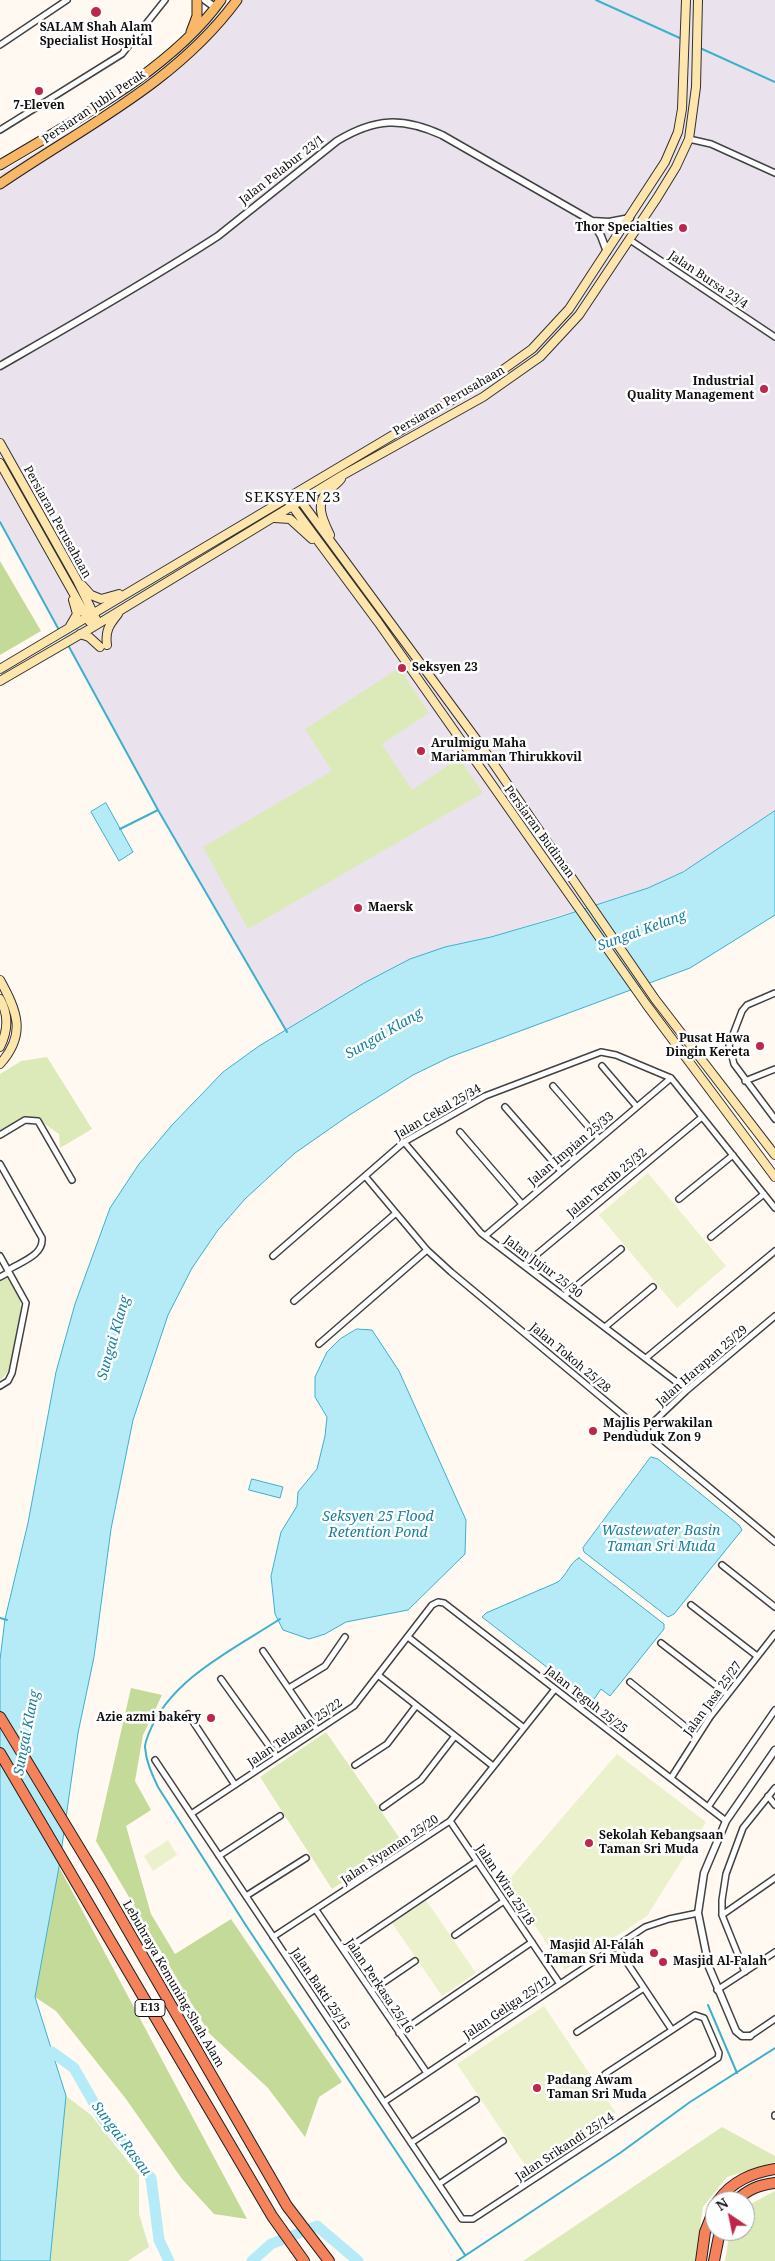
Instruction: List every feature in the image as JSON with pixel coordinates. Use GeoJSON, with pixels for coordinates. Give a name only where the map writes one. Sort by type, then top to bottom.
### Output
{"type":"FeatureCollection","features":[{"type":"Feature","properties":{"kind":"highway","name":"Lebuhraya Kemuning-Shah Alam"},"geometry":{"type":"LineString","coordinates":[[0,1717],[105,1891],[287,2206],[329,2261]]}},
{"type":"Feature","properties":{"kind":"highway","name":"E13"},"geometry":{"type":"LineString","coordinates":[[0,1753],[272,2216],[304,2261]]}},
{"type":"Feature","properties":{"kind":"highway"},"geometry":{"type":"LineString","coordinates":[[727,2191],[742,2179],[758,2172],[775,2169]]}},
{"type":"Feature","properties":{"kind":"highway"},"geometry":{"type":"LineString","coordinates":[[747,2191],[760,2185],[775,2182]]}},
{"type":"Feature","properties":{"kind":"highway"},"geometry":{"type":"LineString","coordinates":[[702,2261],[705,2232]]}},
{"type":"Feature","properties":{"kind":"highway"},"geometry":{"type":"LineString","coordinates":[[714,2261],[718,2241]]}},
{"type":"Feature","properties":{"kind":"main road"},"geometry":{"type":"LineString","coordinates":[[190,37],[197,16],[197,0]]}},
{"type":"Feature","properties":{"kind":"main road","name":"Persiaran Jubli Perak"},"geometry":{"type":"LineString","coordinates":[[0,165],[142,76],[190,37],[222,0]]}},
{"type":"Feature","properties":{"kind":"main road","name":"Persiaran Perusahaan"},"geometry":{"type":"LineString","coordinates":[[0,668],[504,370],[532,349],[570,308],[665,162],[678,132],[682,109],[686,0]]}},
{"type":"Feature","properties":{"kind":"main road","name":"Persiaran Perusahaan"},"geometry":{"type":"LineString","coordinates":[[0,681],[96,625],[300,500],[483,397],[540,357],[579,315],[630,240],[676,167],[689,139],[696,87],[698,0]]}},
{"type":"Feature","properties":{"kind":"main road"},"geometry":{"type":"LineString","coordinates":[[216,8],[225,9],[236,1]]}},
{"type":"Feature","properties":{"kind":"main road","name":"Persiaran Jubli Perak"},"geometry":{"type":"LineString","coordinates":[[0,184],[111,114],[151,85],[189,55],[236,1]]}},
{"type":"Feature","properties":{"kind":"main road","name":"Persiaran Perusahaan"},"geometry":{"type":"LineString","coordinates":[[0,443],[77,580],[90,615]]}},
{"type":"Feature","properties":{"kind":"main road","name":"Persiaran Perusahaan"},"geometry":{"type":"LineString","coordinates":[[0,463],[68,585],[96,625]]}},
{"type":"Feature","properties":{"kind":"main road"},"geometry":{"type":"LineString","coordinates":[[336,549],[321,515],[320,504],[326,493],[337,484],[343,475]]}},
{"type":"Feature","properties":{"kind":"main road","name":"Persiaran Budiman"},"geometry":{"type":"LineString","coordinates":[[295,493],[482,747],[574,884],[655,999],[775,1155]]}},
{"type":"Feature","properties":{"kind":"main road","name":"Persiaran Budiman"},"geometry":{"type":"LineString","coordinates":[[287,498],[378,622],[496,791],[566,887],[646,1004],[775,1177]]}},
{"type":"Feature","properties":{"kind":"main road"},"geometry":{"type":"LineString","coordinates":[[272,518],[290,519],[326,553]]}},
{"type":"Feature","properties":{"kind":"main road"},"geometry":{"type":"LineString","coordinates":[[77,580],[91,595],[101,599],[115,596],[154,578]]}},
{"type":"Feature","properties":{"kind":"main road"},"geometry":{"type":"LineString","coordinates":[[68,585],[77,614],[68,629]]}},
{"type":"Feature","properties":{"kind":"main road"},"geometry":{"type":"LineString","coordinates":[[76,636],[89,636],[103,646],[108,627],[120,610]]}},
{"type":"Feature","properties":{"kind":"main road"},"geometry":{"type":"LineString","coordinates":[[0,980],[12,1002],[17,1021],[17,1029],[11,1048],[0,1064]]}},
{"type":"Feature","properties":{"kind":"main road"},"geometry":{"type":"LineString","coordinates":[[0,999],[7,1017],[7,1028],[0,1047]]}},
{"type":"Feature","properties":{"kind":"street"},"geometry":{"type":"LineString","coordinates":[[58,0],[65,2]]}},
{"type":"Feature","properties":{"kind":"street"},"geometry":{"type":"LineString","coordinates":[[0,130],[122,54],[165,0]]}},
{"type":"Feature","properties":{"kind":"street"},"geometry":{"type":"LineString","coordinates":[[206,0],[216,8]]}},
{"type":"Feature","properties":{"kind":"street"},"geometry":{"type":"LineString","coordinates":[[0,45],[65,2]]}},
{"type":"Feature","properties":{"kind":"street","name":"Jalan Pelabur 23/1"},"geometry":{"type":"LineString","coordinates":[[0,366],[158,275],[218,236],[337,141],[357,129],[374,125],[392,121],[434,131],[592,220],[609,222],[630,218]]}},
{"type":"Feature","properties":{"kind":"street"},"geometry":{"type":"LineString","coordinates":[[689,139],[711,144],[775,173]]}},
{"type":"Feature","properties":{"kind":"street"},"geometry":{"type":"LineString","coordinates":[[592,220],[607,252]]}},
{"type":"Feature","properties":{"kind":"street","name":"Jalan Bursa 23/4"},"geometry":{"type":"LineString","coordinates":[[630,240],[775,337]]}},
{"type":"Feature","properties":{"kind":"street"},"geometry":{"type":"LineString","coordinates":[[775,993],[747,1005],[742,1011],[729,1045],[734,1064],[775,1119]]}},
{"type":"Feature","properties":{"kind":"street","name":"Jalan Cekal 25/34"},"geometry":{"type":"LineString","coordinates":[[273,1256],[404,1142],[485,1096],[601,1052],[616,1054],[671,1078]]}},
{"type":"Feature","properties":{"kind":"street"},"geometry":{"type":"LineString","coordinates":[[602,1066],[637,1107]]}},
{"type":"Feature","properties":{"kind":"street"},"geometry":{"type":"LineString","coordinates":[[745,1081],[775,1070]]}},
{"type":"Feature","properties":{"kind":"street"},"geometry":{"type":"LineString","coordinates":[[671,1078],[775,1208]]}},
{"type":"Feature","properties":{"kind":"street","name":"Jalan Impian 25/33"},"geometry":{"type":"LineString","coordinates":[[485,1236],[671,1078]]}},
{"type":"Feature","properties":{"kind":"street"},"geometry":{"type":"LineString","coordinates":[[553,1086],[599,1139]]}},
{"type":"Feature","properties":{"kind":"street"},"geometry":{"type":"LineString","coordinates":[[505,1106],[561,1171]]}},
{"type":"Feature","properties":{"kind":"street","name":"Jalan Tertib 25/32"},"geometry":{"type":"LineString","coordinates":[[524,1265],[702,1116]]}},
{"type":"Feature","properties":{"kind":"street"},"geometry":{"type":"LineString","coordinates":[[0,1135],[25,1120],[38,1121],[72,1180]]}},
{"type":"Feature","properties":{"kind":"street"},"geometry":{"type":"LineString","coordinates":[[460,1132],[522,1204]]}},
{"type":"Feature","properties":{"kind":"street","name":"Jalan Jujur 25/30"},"geometry":{"type":"LineString","coordinates":[[404,1142],[485,1236],[687,1390]]}},
{"type":"Feature","properties":{"kind":"street"},"geometry":{"type":"LineString","coordinates":[[679,1199],[733,1154]]}},
{"type":"Feature","properties":{"kind":"street"},"geometry":{"type":"LineString","coordinates":[[0,1164],[42,1238],[43,1243],[40,1251],[0,1277]]}},
{"type":"Feature","properties":{"kind":"street","name":"Jalan Tokoh 25/28"},"geometry":{"type":"LineString","coordinates":[[365,1176],[427,1250],[451,1272],[775,1542]]}},
{"type":"Feature","properties":{"kind":"street"},"geometry":{"type":"LineString","coordinates":[[711,1237],[764,1194]]}},
{"type":"Feature","properties":{"kind":"street"},"geometry":{"type":"LineString","coordinates":[[294,1301],[396,1213]]}},
{"type":"Feature","properties":{"kind":"street"},"geometry":{"type":"LineString","coordinates":[[564,1296],[621,1248]]}},
{"type":"Feature","properties":{"kind":"street"},"geometry":{"type":"LineString","coordinates":[[319,1344],[427,1250]]}},
{"type":"Feature","properties":{"kind":"street"},"geometry":{"type":"LineString","coordinates":[[646,1358],[775,1251]]}},
{"type":"Feature","properties":{"kind":"street"},"geometry":{"type":"LineString","coordinates":[[0,1256],[24,1297],[26,1310],[12,1373],[8,1381],[0,1386]]}},
{"type":"Feature","properties":{"kind":"street"},"geometry":{"type":"LineString","coordinates":[[605,1327],[653,1287]]}},
{"type":"Feature","properties":{"kind":"street","name":"Jalan Harapan 25/29"},"geometry":{"type":"LineString","coordinates":[[643,1432],[687,1390],[775,1316]]}},
{"type":"Feature","properties":{"kind":"street"},"geometry":{"type":"LineString","coordinates":[[722,1565],[775,1608]]}},
{"type":"Feature","properties":{"kind":"street","name":"Jalan Teguh 25/25"},"geometry":{"type":"LineString","coordinates":[[432,1605],[438,1602],[444,1603],[726,1821]]}},
{"type":"Feature","properties":{"kind":"street","name":"Jalan Teladan 25/22"},"geometry":{"type":"LineString","coordinates":[[191,1814],[354,1706],[432,1605]]}},
{"type":"Feature","properties":{"kind":"street"},"geometry":{"type":"LineString","coordinates":[[690,1605],[757,1656]]}},
{"type":"Feature","properties":{"kind":"street","name":"Jalan Jasa 25/27"},"geometry":{"type":"LineString","coordinates":[[671,1778],[697,1736],[727,1694],[775,1634]]}},
{"type":"Feature","properties":{"kind":"street"},"geometry":{"type":"LineString","coordinates":[[289,1688],[325,1666],[345,1637]]}},
{"type":"Feature","properties":{"kind":"street"},"geometry":{"type":"LineString","coordinates":[[408,1637],[524,1728]]}},
{"type":"Feature","properties":{"kind":"street"},"geometry":{"type":"LineString","coordinates":[[660,1643],[727,1694]]}},
{"type":"Feature","properties":{"kind":"street"},"geometry":{"type":"LineString","coordinates":[[264,1651],[317,1730]]}},
{"type":"Feature","properties":{"kind":"street"},"geometry":{"type":"LineString","coordinates":[[378,1675],[494,1766]]}},
{"type":"Feature","properties":{"kind":"street"},"geometry":{"type":"LineString","coordinates":[[221,1678],[277,1757]]}},
{"type":"Feature","properties":{"kind":"street"},"geometry":{"type":"LineString","coordinates":[[630,1682],[697,1736]]}},
{"type":"Feature","properties":{"kind":"street","name":"Jalan Nyaman 25/20"},"geometry":{"type":"LineString","coordinates":[[274,1937],[450,1821],[555,1689]]}},
{"type":"Feature","properties":{"kind":"street"},"geometry":{"type":"LineString","coordinates":[[355,1765],[387,1744],[416,1706]]}},
{"type":"Feature","properties":{"kind":"street"},"geometry":{"type":"LineString","coordinates":[[708,1807],[775,1710]]}},
{"type":"Feature","properties":{"kind":"street"},"geometry":{"type":"LineString","coordinates":[[188,1714],[235,1785]]}},
{"type":"Feature","properties":{"kind":"street"},"geometry":{"type":"LineString","coordinates":[[383,1807],[422,1780],[455,1736]]}},
{"type":"Feature","properties":{"kind":"street"},"geometry":{"type":"LineString","coordinates":[[775,1750],[726,1821],[704,1873],[698,1912],[709,1967],[717,1990],[736,2031],[742,2036],[750,2036],[775,2019]]}},
{"type":"Feature","properties":{"kind":"street","name":"Jalan Bakti 25/15"},"geometry":{"type":"LineString","coordinates":[[155,1760],[462,2219],[474,2219]]}},
{"type":"Feature","properties":{"kind":"street"},"geometry":{"type":"LineString","coordinates":[[745,1972],[722,1915],[726,1874],[743,1828],[775,1788]]}},
{"type":"Feature","properties":{"kind":"street"},"geometry":{"type":"LineString","coordinates":[[768,1796],[775,1805]]}},
{"type":"Feature","properties":{"kind":"street"},"geometry":{"type":"LineString","coordinates":[[219,1856],[280,1816]]}},
{"type":"Feature","properties":{"kind":"street","name":"Jalan Wira 25/18"},"geometry":{"type":"LineString","coordinates":[[450,1821],[560,1984]]}},
{"type":"Feature","properties":{"kind":"street"},"geometry":{"type":"LineString","coordinates":[[246,1896],[306,1858]]}},
{"type":"Feature","properties":{"kind":"street"},"geometry":{"type":"LineString","coordinates":[[344,1952],[477,1861]]}},
{"type":"Feature","properties":{"kind":"street"},"geometry":{"type":"LineString","coordinates":[[722,1915],[775,1878]]}},
{"type":"Feature","properties":{"kind":"street"},"geometry":{"type":"LineString","coordinates":[[455,1935],[504,1902]]}},
{"type":"Feature","properties":{"kind":"street","name":"Jalan Perkasa 25/16"},"geometry":{"type":"LineString","coordinates":[[316,1910],[426,2073]]}},
{"type":"Feature","properties":{"kind":"street","name":"Jalan Geliga 25/12"},"geometry":{"type":"LineString","coordinates":[[384,2102],[645,1927],[698,1912]]}},
{"type":"Feature","properties":{"kind":"street"},"geometry":{"type":"LineString","coordinates":[[399,2033],[532,1942]]}},
{"type":"Feature","properties":{"kind":"street"},"geometry":{"type":"LineString","coordinates":[[605,2074],[672,2030],[616,1946]]}},
{"type":"Feature","properties":{"kind":"street"},"geometry":{"type":"LineString","coordinates":[[717,1990],[775,1952]]}},
{"type":"Feature","properties":{"kind":"street"},"geometry":{"type":"LineString","coordinates":[[371,1991],[415,1961]]}},
{"type":"Feature","properties":{"kind":"street"},"geometry":{"type":"LineString","coordinates":[[577,2032],[644,1988]]}},
{"type":"Feature","properties":{"kind":"street","name":"Jalan Srikandi 25/14"},"geometry":{"type":"LineString","coordinates":[[474,2219],[718,2058],[718,2048],[704,2018],[695,2015],[672,2030]]}},
{"type":"Feature","properties":{"kind":"street"},"geometry":{"type":"LineString","coordinates":[[411,2143],[476,2100]]}},
{"type":"Feature","properties":{"kind":"street"},"geometry":{"type":"LineString","coordinates":[[438,2184],[503,2141]]}},
{"type":"Feature","properties":{"kind":"shaded area"},"geometry":{"type":"Polygon","coordinates":[[[229,0],[775,0],[775,811],[683,872],[648,888],[491,937],[445,947],[309,1016],[286,1030],[158,810],[0,522],[0,173],[96,116],[172,61],[219,13],[229,0]]]}},
{"type":"Feature","properties":{"kind":"green space"},"geometry":{"type":"Polygon","coordinates":[[[0,561],[41,631],[0,655],[0,561]]]}},
{"type":"Feature","properties":{"kind":"green space"},"geometry":{"type":"Polygon","coordinates":[[[399,668],[429,713],[382,744],[412,790],[459,758],[483,793],[248,929],[203,847],[332,771],[305,729],[399,668]]]}},
{"type":"Feature","properties":{"kind":"green space"},"geometry":{"type":"Polygon","coordinates":[[[47,1057],[92,1129],[60,1148],[59,1134],[35,1118],[26,1117],[0,1131],[0,1074],[21,1061],[47,1057]]]}},
{"type":"Feature","properties":{"kind":"green space"},"geometry":{"type":"Polygon","coordinates":[[[648,1173],[726,1266],[677,1308],[599,1215],[648,1173]]]}},
{"type":"Feature","properties":{"kind":"green space"},"geometry":{"type":"Polygon","coordinates":[[[7,1277],[20,1299],[21,1309],[9,1370],[0,1381],[0,1281],[7,1277]]]}},
{"type":"Feature","properties":{"kind":"green space"},"geometry":{"type":"Polygon","coordinates":[[[131,1688],[162,1695],[143,1735],[135,1781],[151,1810],[126,1826],[151,1914],[175,1954],[231,1919],[342,2082],[319,2097],[305,2137],[268,2088],[209,2033],[96,1841],[131,1688]]]}},
{"type":"Feature","properties":{"kind":"green space"},"geometry":{"type":"Polygon","coordinates":[[[326,1732],[403,1843],[332,1889],[260,1777],[326,1732]]]}},
{"type":"Feature","properties":{"kind":"green space"},"geometry":{"type":"Polygon","coordinates":[[[617,1754],[706,1822],[647,1916],[565,1970],[506,1883],[617,1754]]]}},
{"type":"Feature","properties":{"kind":"green space"},"geometry":{"type":"Polygon","coordinates":[[[168,1840],[177,1855],[153,1871],[144,1856],[168,1840]]]}},
{"type":"Feature","properties":{"kind":"green space"},"geometry":{"type":"Polygon","coordinates":[[[59,1867],[247,2219],[214,2214],[182,2179],[126,2099],[56,2011],[35,1997],[59,1867]]]}},
{"type":"Feature","properties":{"kind":"green space"},"geometry":{"type":"Polygon","coordinates":[[[426,1900],[476,1973],[442,1996],[392,1923],[426,1900]]]}},
{"type":"Feature","properties":{"kind":"green space","name":"Padang Awam Taman Sri Muda"},"geometry":{"type":"Polygon","coordinates":[[[544,2006],[616,2113],[529,2171],[457,2064],[544,2006]]]}},
{"type":"Feature","properties":{"kind":"green space"},"geometry":{"type":"Polygon","coordinates":[[[66,2096],[91,2115],[139,2175],[139,2214],[149,2247],[128,2261],[50,2261],[66,2096]]]}},
{"type":"Feature","properties":{"kind":"green space"},"geometry":{"type":"Polygon","coordinates":[[[722,2127],[775,2156],[775,2162],[727,2177],[716,2191],[705,2191],[705,2204],[703,2207],[695,2261],[523,2261],[722,2127]]]}},
{"type":"Feature","properties":{"kind":"green space"},"geometry":{"type":"Polygon","coordinates":[[[775,2191],[775,2261],[725,2261],[728,2241],[755,2241],[755,2202],[775,2191]]]}},
{"type":"Feature","properties":{"kind":"water"},"geometry":{"type":"Polygon","coordinates":[[[106,803],[133,852],[119,861],[91,812],[106,803]]]}},
{"type":"Feature","properties":{"kind":"water"},"geometry":{"type":"Polygon","coordinates":[[[775,811],[775,915],[690,968],[450,1057],[413,1075],[348,1116],[295,1153],[245,1199],[218,1230],[192,1268],[168,1315],[133,1420],[111,1529],[94,1657],[78,1733],[59,1867],[35,1997],[66,2096],[50,2261],[0,2261],[0,1660],[5,1619],[28,1523],[56,1372],[75,1304],[110,1208],[139,1164],[172,1125],[223,1072],[259,1046],[364,983],[410,959],[445,947],[491,937],[648,888],[683,872],[775,811]]]}},
{"type":"Feature","properties":{"kind":"water","name":"Seksyen 25 Flood Retention Pond"},"geometry":{"type":"Polygon","coordinates":[[[357,1329],[372,1330],[399,1371],[466,1520],[465,1554],[408,1610],[346,1622],[325,1634],[309,1639],[283,1630],[275,1614],[271,1576],[281,1532],[297,1506],[298,1492],[317,1469],[325,1436],[327,1417],[315,1397],[315,1377],[327,1352],[340,1339],[357,1329]]]}},
{"type":"Feature","properties":{"kind":"water","name":"Wastewater Basin Taman Sri Muda"},"geometry":{"type":"Polygon","coordinates":[[[651,1457],[658,1459],[739,1525],[742,1530],[674,1614],[668,1617],[584,1552],[583,1548],[651,1457]]]}},
{"type":"Feature","properties":{"kind":"water"},"geometry":{"type":"Polygon","coordinates":[[[252,1479],[283,1487],[280,1498],[249,1490],[252,1479]]]}},
{"type":"Feature","properties":{"kind":"water","name":"Wastewater Basin Taman Sri Muda"},"geometry":{"type":"Polygon","coordinates":[[[579,1558],[664,1624],[664,1629],[610,1696],[601,1689],[592,1702],[482,1617],[486,1613],[558,1582],[573,1562],[579,1558]]]}},
{"type":"Feature","properties":{"kind":"waterway"},"geometry":{"type":"LineString","coordinates":[[596,0],[682,39]]}},
{"type":"Feature","properties":{"kind":"waterway"},"geometry":{"type":"LineString","coordinates":[[700,48],[775,82]]}},
{"type":"Feature","properties":{"kind":"waterway"},"geometry":{"type":"LineString","coordinates":[[0,522],[59,630]]}},
{"type":"Feature","properties":{"kind":"waterway"},"geometry":{"type":"LineString","coordinates":[[68,645],[158,810],[287,1032]]}},
{"type":"Feature","properties":{"kind":"waterway"},"geometry":{"type":"LineString","coordinates":[[120,829],[158,810]]}},
{"type":"Feature","properties":{"kind":"waterway"},"geometry":{"type":"LineString","coordinates":[[0,1618],[7,1620]]}},
{"type":"Feature","properties":{"kind":"waterway"},"geometry":{"type":"LineString","coordinates":[[280,1619],[205,1667],[172,1697],[159,1714],[149,1733],[145,1747],[148,1763],[158,1787],[245,1924],[465,2255]]}},
{"type":"Feature","properties":{"kind":"waterway"},"geometry":{"type":"LineString","coordinates":[[708,2005],[737,2073]]}},
{"type":"Feature","properties":{"kind":"waterway"},"geometry":{"type":"LineString","coordinates":[[457,2261],[620,2153],[690,2102],[775,2048]]}},
{"type":"Feature","properties":{"kind":"waterway","name":"Sungai Rasau"},"geometry":{"type":"LineString","coordinates":[[37,2055],[52,2052],[74,2068],[103,2119],[151,2178],[159,2240],[169,2261]]}},
{"type":"Feature","properties":{"kind":"waterway","name":"Sungai Rasau"},"geometry":{"type":"LineString","coordinates":[[252,2261],[271,2244],[317,2226],[358,2261]]}},
{"type":"Feature","properties":{"kind":"place","name":"SALAM Shah Alam Specialist Hospital"},"geometry":{"type":"Point","coordinates":[96,12]}},
{"type":"Feature","properties":{"kind":"place","name":"7-Eleven"},"geometry":{"type":"Point","coordinates":[39,91]}},
{"type":"Feature","properties":{"kind":"place","name":"Thor Specialties"},"geometry":{"type":"Point","coordinates":[683,228]}},
{"type":"Feature","properties":{"kind":"place","name":"Industrial Quality Management"},"geometry":{"type":"Point","coordinates":[764,389]}},
{"type":"Feature","properties":{"kind":"place","name":"Seksyen 23"},"geometry":{"type":"Point","coordinates":[402,668]}},
{"type":"Feature","properties":{"kind":"place","name":"Arulmigu Maha Mariamman Thirukkovil"},"geometry":{"type":"Point","coordinates":[421,751]}},
{"type":"Feature","properties":{"kind":"place","name":"Maersk"},"geometry":{"type":"Point","coordinates":[358,908]}},
{"type":"Feature","properties":{"kind":"place","name":"Pusat Hawa Dingin Kereta"},"geometry":{"type":"Point","coordinates":[760,1046]}},
{"type":"Feature","properties":{"kind":"place","name":"Majlis Perwakilan Penduduk Zon 9"},"geometry":{"type":"Point","coordinates":[593,1431]}},
{"type":"Feature","properties":{"kind":"place","name":"Azie azmi bakery"},"geometry":{"type":"Point","coordinates":[211,1718]}},
{"type":"Feature","properties":{"kind":"place","name":"Sekolah Kebangsaan Taman Sri Muda"},"geometry":{"type":"Point","coordinates":[589,1843]}},
{"type":"Feature","properties":{"kind":"place","name":"Masjid Al-Falah Taman Sri Muda"},"geometry":{"type":"Point","coordinates":[654,1953]}},
{"type":"Feature","properties":{"kind":"place","name":"Masjid Al-Falah"},"geometry":{"type":"Point","coordinates":[663,1962]}},
{"type":"Feature","properties":{"kind":"place","name":"Padang Awam Taman Sri Muda"},"geometry":{"type":"Point","coordinates":[537,2088]}},
{"type":"Feature","properties":{"kind":"district","name":"SEKSYEN 23"},"geometry":{"type":"Point","coordinates":[293,498]}},
{"type":"Feature","properties":{"kind":"water label","name":"Sungai Kelang"},"geometry":{"type":"Point","coordinates":[642,931]}},
{"type":"Feature","properties":{"kind":"water label","name":"Sungai Klang"},"geometry":{"type":"Point","coordinates":[384,1034]}},
{"type":"Feature","properties":{"kind":"water label","name":"Sungai Klang"},"geometry":{"type":"Point","coordinates":[114,1338]}},
{"type":"Feature","properties":{"kind":"water label","name":"Sungai Klang"},"geometry":{"type":"Point","coordinates":[27,1733]}}]}
